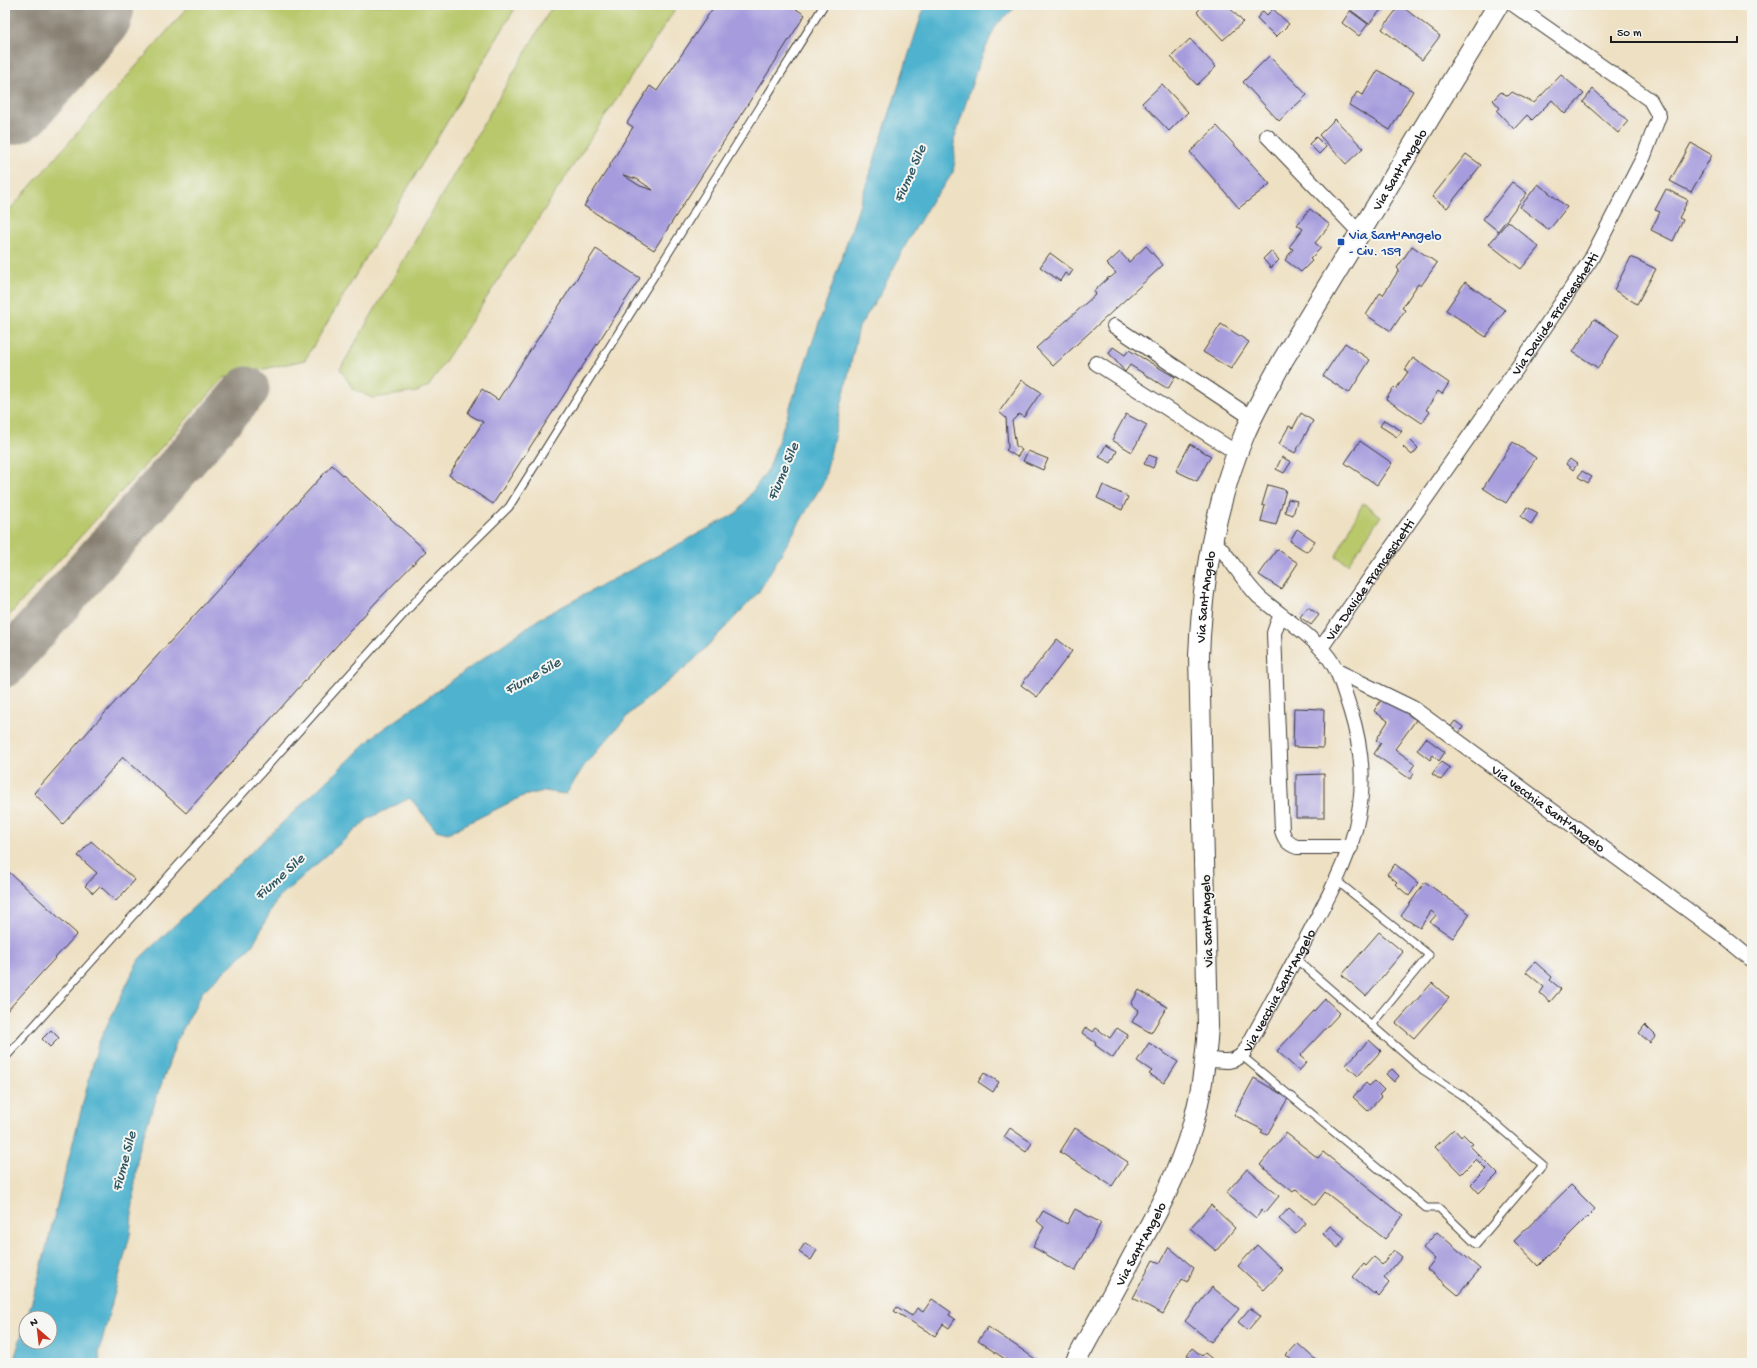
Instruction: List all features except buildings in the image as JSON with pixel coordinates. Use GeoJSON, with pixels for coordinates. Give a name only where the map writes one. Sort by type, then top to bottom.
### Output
{"type":"FeatureCollection","features":[{"type":"Feature","properties":{"kind":"street","name":"Via Sant'Angelo"},"geometry":{"type":"LineString","coordinates":[[1075,1363],[1146,1232],[1174,1176],[1192,1128],[1202,1090],[1208,1025],[1208,959],[1198,656],[1203,594],[1212,539],[1224,495],[1252,418],[1284,360],[1498,5]]}},
{"type":"Feature","properties":{"kind":"street","name":"Via Davide Franceschetti"},"geometry":{"type":"LineString","coordinates":[[1321,648],[1520,364],[1591,259],[1644,156],[1659,116],[1650,100],[1514,5]]}},
{"type":"Feature","properties":{"kind":"street"},"geometry":{"type":"LineString","coordinates":[[1267,136],[1360,233]]}},
{"type":"Feature","properties":{"kind":"street"},"geometry":{"type":"LineString","coordinates":[[1114,326],[1252,418]]}},
{"type":"Feature","properties":{"kind":"street"},"geometry":{"type":"LineString","coordinates":[[1096,363],[1238,453]]}},
{"type":"Feature","properties":{"kind":"street","name":"Via vecchia Sant'Angelo"},"geometry":{"type":"LineString","coordinates":[[1206,1059],[1233,1061],[1242,1056],[1337,881],[1351,847],[1360,810],[1361,761],[1356,728],[1337,671],[1331,660],[1321,648],[1250,588],[1232,561],[1212,539]]}},
{"type":"Feature","properties":{"kind":"street"},"geometry":{"type":"LineString","coordinates":[[1282,616],[1274,632],[1282,831],[1284,838],[1290,845],[1296,847],[1351,847]]}},
{"type":"Feature","properties":{"kind":"street","name":"Via vecchia Sant'Angelo"},"geometry":{"type":"LineString","coordinates":[[1337,671],[1413,708],[1723,936],[1752,960]]}},
{"type":"Feature","properties":{"kind":"lane"},"geometry":{"type":"LineString","coordinates":[[5,1058],[430,585],[509,507],[824,5]]}},
{"type":"Feature","properties":{"kind":"lane"},"geometry":{"type":"LineString","coordinates":[[1337,881],[1429,955],[1372,1024]]}},
{"type":"Feature","properties":{"kind":"lane"},"geometry":{"type":"LineString","coordinates":[[1242,1056],[1426,1208],[1439,1208],[1476,1244],[1542,1165],[1463,1096],[1423,1070],[1296,959]]}},
{"type":"Feature","properties":{"kind":"green space"},"geometry":{"type":"Polygon","coordinates":[[[190,5],[517,5],[305,360],[224,378],[5,620],[5,215],[190,5]]]}},
{"type":"Feature","properties":{"kind":"green space"},"geometry":{"type":"Polygon","coordinates":[[[553,5],[678,5],[429,386],[417,392],[372,398],[353,389],[340,369],[553,5]]]}},
{"type":"Feature","properties":{"kind":"green space"},"geometry":{"type":"Polygon","coordinates":[[[1363,503],[1381,516],[1348,564],[1336,556],[1363,503]]]}},
{"type":"Feature","properties":{"kind":"water","name":"Fiume Sile"},"geometry":{"type":"Polygon","coordinates":[[[925,5],[1018,5],[996,25],[977,68],[954,140],[955,160],[953,172],[932,200],[905,246],[879,296],[859,327],[824,481],[758,593],[694,660],[631,712],[584,766],[566,794],[544,791],[523,796],[448,833],[436,830],[410,798],[368,819],[278,898],[252,946],[203,991],[177,1040],[138,1150],[130,1235],[99,1352],[100,1363],[13,1363],[18,1346],[18,1350],[58,1350],[58,1310],[29,1310],[98,1044],[139,959],[376,734],[539,619],[737,513],[769,468],[855,219],[925,5]]]}},
{"type":"Feature","properties":{"kind":"taxiway"},"geometry":{"type":"LineString","coordinates":[[5,665],[247,389]]}},
{"type":"Feature","properties":{"kind":"runway"},"geometry":{"type":"LineString","coordinates":[[5,89],[78,5]]}},
{"type":"Feature","properties":{"kind":"place","name":"Via Sant'Angelo - Civ. 159"},"geometry":{"type":"Point","coordinates":[1341,242]}}]}
